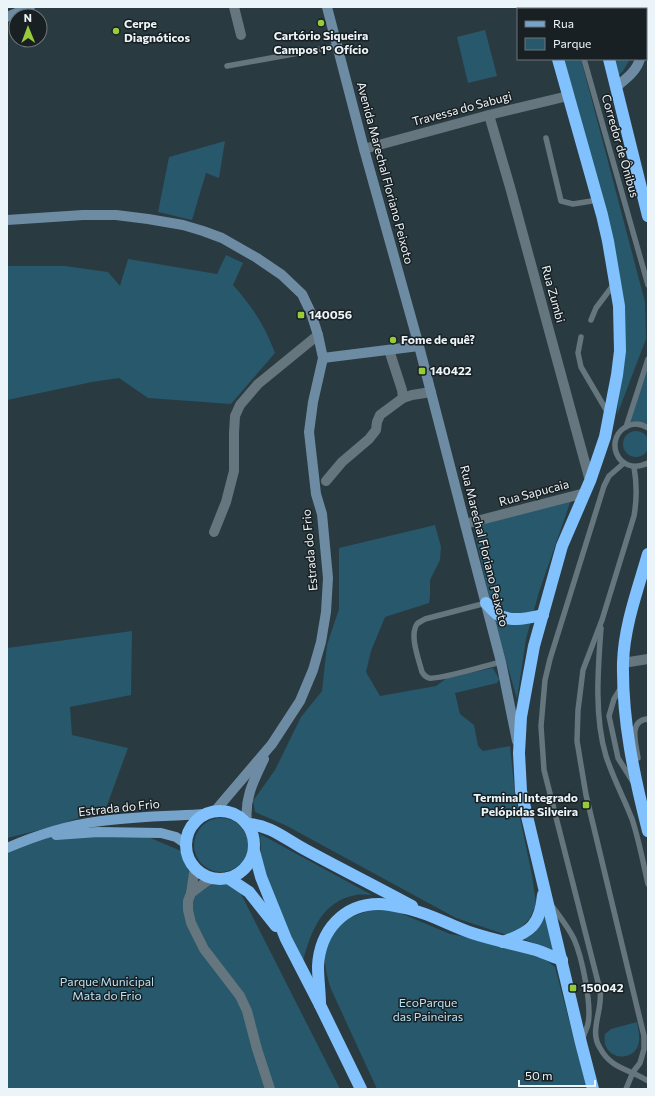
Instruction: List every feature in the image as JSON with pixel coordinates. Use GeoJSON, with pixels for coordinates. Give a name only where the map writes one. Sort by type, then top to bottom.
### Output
{"type":"FeatureCollection","features":[{"type":"Feature","properties":{"kind":"highway"},"geometry":{"type":"LineString","coordinates":[[558,60],[598,200],[608,241],[619,306],[620,352],[605,437],[590,481],[562,546],[534,646],[521,717],[519,753],[521,791],[562,960],[580,1043],[593,1089]]}},
{"type":"Feature","properties":{"kind":"highway"},"geometry":{"type":"LineString","coordinates":[[609,60],[648,216]]}},
{"type":"Feature","properties":{"kind":"highway"},"geometry":{"type":"LineString","coordinates":[[648,554],[629,620],[623,663],[623,684],[630,755],[636,787],[648,831]]}},
{"type":"Feature","properties":{"kind":"highway"},"geometry":{"type":"LineString","coordinates":[[486,603],[497,614],[506,618],[516,619],[543,615]]}},
{"type":"Feature","properties":{"kind":"highway"},"geometry":{"type":"LineString","coordinates":[[254,852],[250,862],[243,871],[228,878],[214,878],[205,876],[195,867],[188,854],[186,844],[188,833],[194,824],[210,813],[228,812],[238,816],[247,824],[254,837],[254,852],[261,877],[286,939],[361,1089]]}},
{"type":"Feature","properties":{"kind":"highway"},"geometry":{"type":"LineString","coordinates":[[247,824],[261,825],[309,852],[438,919]]}},
{"type":"Feature","properties":{"kind":"highway"},"geometry":{"type":"LineString","coordinates":[[228,878],[249,892],[286,939]]}},
{"type":"Feature","properties":{"kind":"highway"},"geometry":{"type":"LineString","coordinates":[[503,942],[520,936],[531,928],[536,922],[542,907],[544,885]]}},
{"type":"Feature","properties":{"kind":"highway"},"geometry":{"type":"LineString","coordinates":[[320,1005],[318,966],[321,946],[329,929],[345,914],[359,907],[381,904],[410,909],[470,932],[537,950],[562,960]]}},
{"type":"Feature","properties":{"kind":"main road"},"geometry":{"type":"LineString","coordinates":[[7,17],[30,7]]}},
{"type":"Feature","properties":{"kind":"main road","name":"Avenida Marechal Floriano Peixoto"},"geometry":{"type":"LineString","coordinates":[[327,7],[364,149],[419,346]]}},
{"type":"Feature","properties":{"kind":"main road"},"geometry":{"type":"LineString","coordinates":[[616,87],[633,73],[638,66],[640,60]]}},
{"type":"Feature","properties":{"kind":"main road","name":"Estrada do Frio"},"geometry":{"type":"LineString","coordinates":[[7,220],[83,215],[116,215],[183,225],[203,231],[222,238],[257,258],[282,275],[302,294],[311,313],[323,358],[313,402],[309,432],[316,494],[322,514],[328,578],[326,612],[321,642],[313,670],[300,701],[272,744],[251,786],[247,799],[247,824]]}},
{"type":"Feature","properties":{"kind":"main road"},"geometry":{"type":"LineString","coordinates":[[323,358],[419,346]]}},
{"type":"Feature","properties":{"kind":"main road","name":"Rua Marechal Floriano Peixoto"},"geometry":{"type":"LineString","coordinates":[[419,346],[501,662],[519,753]]}},
{"type":"Feature","properties":{"kind":"main road","name":"Estrada do Frio"},"geometry":{"type":"LineString","coordinates":[[7,848],[36,837],[77,825],[102,820],[210,813],[272,744]]}},
{"type":"Feature","properties":{"kind":"main road","name":"Estrada do Frio"},"geometry":{"type":"LineString","coordinates":[[36,837],[98,832],[141,832],[170,835],[186,844]]}},
{"type":"Feature","properties":{"kind":"street"},"geometry":{"type":"LineString","coordinates":[[234,7],[241,35]]}},
{"type":"Feature","properties":{"kind":"street","name":"Travessa do Sabugi"},"geometry":{"type":"LineString","coordinates":[[364,149],[489,115],[568,96]]}},
{"type":"Feature","properties":{"kind":"street","name":"Rua Zumbi"},"geometry":{"type":"LineString","coordinates":[[489,115],[590,481]]}},
{"type":"Feature","properties":{"kind":"street"},"geometry":{"type":"LineString","coordinates":[[214,532],[226,502],[234,471],[235,416],[240,405],[258,384],[319,339]]}},
{"type":"Feature","properties":{"kind":"street"},"geometry":{"type":"LineString","coordinates":[[389,350],[402,390],[403,398]]}},
{"type":"Feature","properties":{"kind":"street"},"geometry":{"type":"LineString","coordinates":[[326,481],[342,462],[369,440],[376,430],[380,415],[403,398],[431,392]]}},
{"type":"Feature","properties":{"kind":"street","name":"Rua Sapucaia"},"geometry":{"type":"LineString","coordinates":[[465,524],[585,493]]}},
{"type":"Feature","properties":{"kind":"street"},"geometry":{"type":"LineString","coordinates":[[623,663],[648,659]]}},
{"type":"Feature","properties":{"kind":"street"},"geometry":{"type":"LineString","coordinates":[[195,867],[191,893],[188,901],[188,910],[191,923],[204,950],[240,996],[247,1010],[257,1049],[270,1089]]}},
{"type":"Feature","properties":{"kind":"street"},"geometry":{"type":"LineString","coordinates":[[191,893],[207,881],[214,878]]}},
{"type":"Feature","properties":{"kind":"lane"},"geometry":{"type":"LineString","coordinates":[[227,66],[337,46]]}},
{"type":"Feature","properties":{"kind":"lane","name":"Corredor de Ônibus"},"geometry":{"type":"LineString","coordinates":[[584,60],[648,285]]}},
{"type":"Feature","properties":{"kind":"lane"},"geometry":{"type":"LineString","coordinates":[[546,138],[561,201],[573,204],[598,200]]}},
{"type":"Feature","properties":{"kind":"lane"},"geometry":{"type":"LineString","coordinates":[[591,320],[596,308],[616,283]]}},
{"type":"Feature","properties":{"kind":"lane"},"geometry":{"type":"LineString","coordinates":[[581,337],[578,353],[581,367],[610,415]]}},
{"type":"Feature","properties":{"kind":"lane"},"geometry":{"type":"LineString","coordinates":[[626,427],[648,359]]}},
{"type":"Feature","properties":{"kind":"lane"},"geometry":{"type":"LineString","coordinates":[[648,428],[639,424],[626,427],[616,438],[615,445],[616,452],[624,463],[634,467],[648,463]]}},
{"type":"Feature","properties":{"kind":"lane"},"geometry":{"type":"LineString","coordinates":[[624,463],[609,476],[604,486],[550,659],[545,680],[541,726],[546,778],[600,994],[595,1030],[598,1044],[604,1056],[610,1062],[620,1068],[633,1072],[648,1081]]}},
{"type":"Feature","properties":{"kind":"lane"},"geometry":{"type":"LineString","coordinates":[[634,467],[637,486],[637,499],[634,516],[602,620],[583,670],[578,710],[577,741],[586,795],[642,1024],[644,1049],[640,1063]]}},
{"type":"Feature","properties":{"kind":"lane"},"geometry":{"type":"LineString","coordinates":[[486,603],[425,619],[418,623],[414,630],[414,637],[422,672],[425,676],[430,678],[441,677],[501,662]]}},
{"type":"Feature","properties":{"kind":"lane"},"geometry":{"type":"LineString","coordinates":[[602,620],[597,673],[603,743],[606,756],[632,819],[640,846],[648,884]]}},
{"type":"Feature","properties":{"kind":"lane"},"geometry":{"type":"LineString","coordinates":[[623,684],[614,699],[609,716],[618,758],[636,787]]}},
{"type":"Feature","properties":{"kind":"lane"},"geometry":{"type":"LineString","coordinates":[[648,719],[640,720],[636,724],[635,742],[640,775],[648,809]]}},
{"type":"Feature","properties":{"kind":"lane"},"geometry":{"type":"LineString","coordinates":[[548,901],[574,940],[584,977],[588,1000],[588,1024],[580,1043]]}},
{"type":"Feature","properties":{"kind":"lane"},"geometry":{"type":"LineString","coordinates":[[626,1089],[633,1072],[648,1049]]}},
{"type":"Feature","properties":{"kind":"green space"},"geometry":{"type":"Polygon","coordinates":[[[485,30],[497,76],[468,83],[457,37],[485,30]]]}},
{"type":"Feature","properties":{"kind":"green space"},"geometry":{"type":"Polygon","coordinates":[[[561,60],[581,60],[645,302],[646,339],[617,415],[625,325],[561,60]]]}},
{"type":"Feature","properties":{"kind":"green space"},"geometry":{"type":"Polygon","coordinates":[[[614,60],[629,60],[623,71],[617,77],[614,60]]]}},
{"type":"Feature","properties":{"kind":"green space"},"geometry":{"type":"Polygon","coordinates":[[[225,141],[219,178],[206,173],[192,220],[158,212],[169,157],[225,141]]]}},
{"type":"Feature","properties":{"kind":"green space"},"geometry":{"type":"Polygon","coordinates":[[[226,255],[243,263],[233,285],[257,317],[267,334],[275,353],[231,404],[148,398],[119,378],[92,382],[7,400],[7,266],[65,266],[108,272],[120,286],[128,259],[217,274],[226,255]]]}},
{"type":"Feature","properties":{"kind":"green space"},"geometry":{"type":"Polygon","coordinates":[[[648,368],[648,424],[636,421],[629,422],[648,368]]]}},
{"type":"Feature","properties":{"kind":"green space"},"geometry":{"type":"Polygon","coordinates":[[[636,431],[646,434],[649,444],[646,454],[636,457],[626,454],[623,444],[626,434],[636,431]]]}},
{"type":"Feature","properties":{"kind":"green space"},"geometry":{"type":"Polygon","coordinates":[[[571,500],[539,592],[526,639],[517,699],[493,615],[473,525],[571,500]]]}},
{"type":"Feature","properties":{"kind":"green space"},"geometry":{"type":"Polygon","coordinates":[[[435,525],[441,547],[440,560],[430,580],[429,603],[385,617],[371,651],[366,672],[380,696],[436,686],[447,678],[493,668],[499,679],[497,683],[455,693],[460,714],[474,725],[478,746],[483,751],[510,746],[515,794],[532,875],[536,904],[530,918],[518,931],[507,935],[456,918],[287,826],[255,812],[253,801],[275,770],[301,717],[322,691],[327,645],[339,609],[339,548],[435,525]]]}},
{"type":"Feature","properties":{"kind":"green space"},"geometry":{"type":"Polygon","coordinates":[[[132,631],[131,695],[70,707],[72,735],[128,748],[106,808],[56,826],[7,838],[7,648],[132,631]]]}},
{"type":"Feature","properties":{"kind":"green space"},"geometry":{"type":"Polygon","coordinates":[[[221,818],[231,820],[240,826],[246,835],[248,845],[246,855],[240,864],[231,870],[221,872],[211,870],[202,864],[196,855],[194,845],[196,835],[202,826],[211,820],[221,818]]]}},
{"type":"Feature","properties":{"kind":"green space"},"geometry":{"type":"Polygon","coordinates":[[[260,834],[372,895],[358,895],[344,898],[326,911],[314,929],[303,961],[284,924],[259,857],[261,849],[260,834]]]}},
{"type":"Feature","properties":{"kind":"green space","name":"Parque Municipal Mata do Frio"},"geometry":{"type":"Polygon","coordinates":[[[146,836],[188,854],[192,864],[183,905],[186,923],[198,948],[238,998],[266,1089],[7,1089],[7,844],[36,837],[146,836]]]}},
{"type":"Feature","properties":{"kind":"green space"},"geometry":{"type":"Polygon","coordinates":[[[213,883],[226,884],[239,890],[340,1089],[274,1089],[249,1010],[213,955],[192,915],[193,894],[213,883]]]}},
{"type":"Feature","properties":{"kind":"green space","name":"EcoParque das Paineiras"},"geometry":{"type":"Polygon","coordinates":[[[370,910],[393,910],[450,934],[468,937],[541,956],[555,967],[587,1089],[377,1089],[331,989],[326,971],[325,960],[325,942],[344,920],[370,910]]]}},
{"type":"Feature","properties":{"kind":"green space"},"geometry":{"type":"Polygon","coordinates":[[[547,910],[558,955],[522,938],[547,910]]]}},
{"type":"Feature","properties":{"kind":"green space"},"geometry":{"type":"Polygon","coordinates":[[[637,1022],[639,1041],[636,1049],[632,1054],[626,1056],[613,1054],[605,1043],[605,1034],[611,1029],[637,1022]]]}},
{"type":"Feature","properties":{"kind":"place","name":"Cartório Siqueira Campos 1° Ofício"},"geometry":{"type":"Point","coordinates":[321,23]}},
{"type":"Feature","properties":{"kind":"place","name":"Cerpe Diagnóticos"},"geometry":{"type":"Point","coordinates":[116,31]}},
{"type":"Feature","properties":{"kind":"place","name":"140056"},"geometry":{"type":"Point","coordinates":[301,315]}},
{"type":"Feature","properties":{"kind":"place","name":"Fome de quê?"},"geometry":{"type":"Point","coordinates":[393,340]}},
{"type":"Feature","properties":{"kind":"place","name":"140422"},"geometry":{"type":"Point","coordinates":[422,371]}},
{"type":"Feature","properties":{"kind":"place","name":"Terminal Integrado Pelópidas Silveira"},"geometry":{"type":"Point","coordinates":[586,805]}},
{"type":"Feature","properties":{"kind":"place","name":"150042"},"geometry":{"type":"Point","coordinates":[573,988]}}]}
